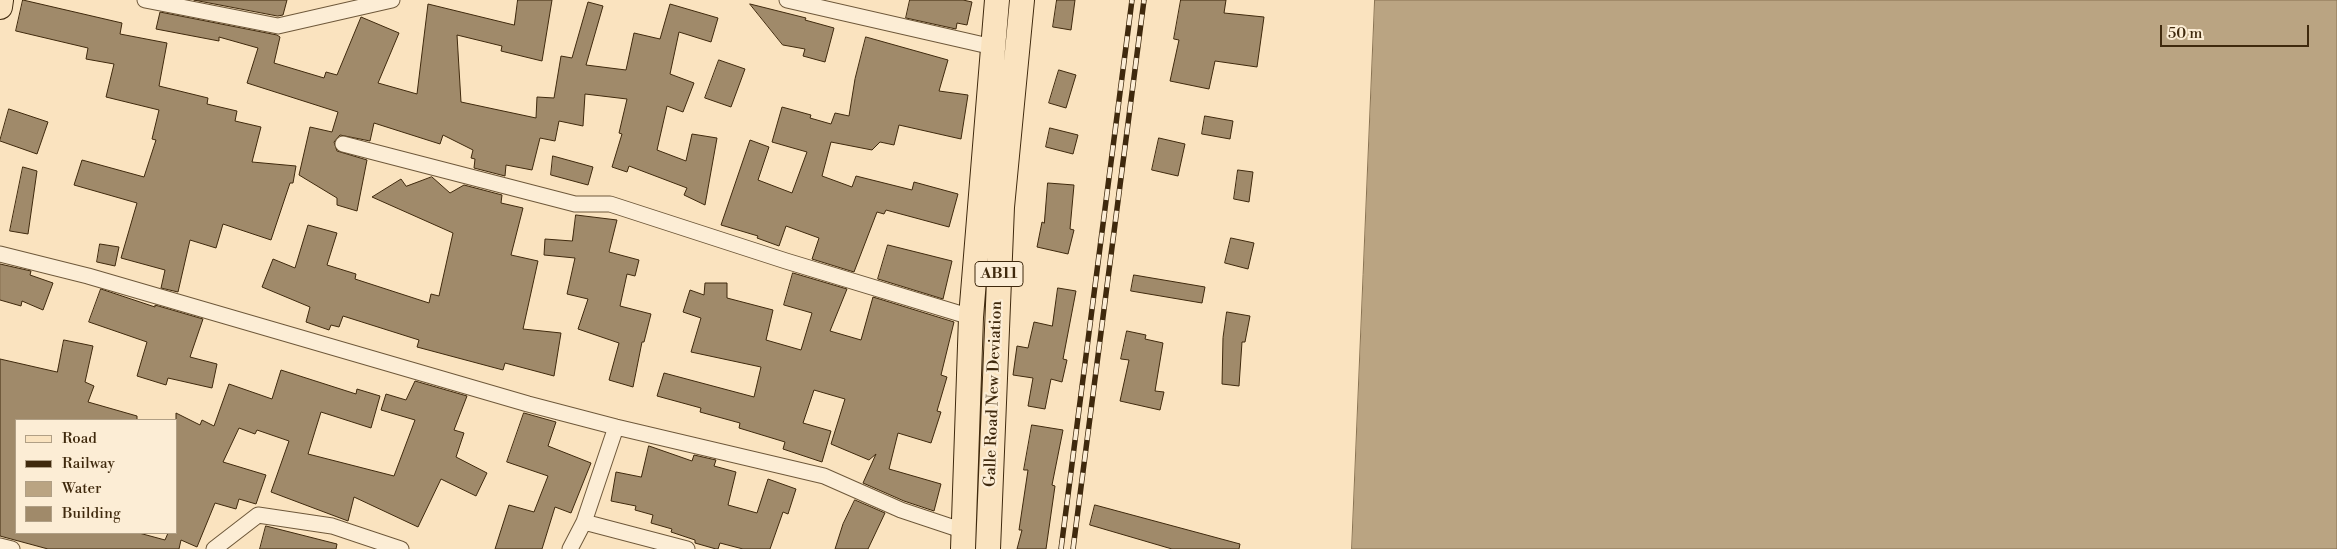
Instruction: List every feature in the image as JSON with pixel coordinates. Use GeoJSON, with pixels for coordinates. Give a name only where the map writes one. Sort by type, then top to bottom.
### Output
{"type":"FeatureCollection","features":[{"type":"Feature","properties":{"kind":"main road"},"geometry":{"type":"LineString","coordinates":[[0,7],[1,0]]}},
{"type":"Feature","properties":{"kind":"main road","name":"Galle Road New Deviation"},"geometry":{"type":"LineString","coordinates":[[964,540],[971,317],[996,0]]}},
{"type":"Feature","properties":{"kind":"main road","name":"Galle Road New Deviation"},"geometry":{"type":"LineString","coordinates":[[988,549],[1002,207],[1022,0]]}},
{"type":"Feature","properties":{"kind":"street"},"geometry":{"type":"LineString","coordinates":[[145,0],[278,26],[392,0]]}},
{"type":"Feature","properties":{"kind":"street"},"geometry":{"type":"LineString","coordinates":[[787,0],[993,47]]}},
{"type":"Feature","properties":{"kind":"street"},"geometry":{"type":"LineString","coordinates":[[343,144],[576,204],[610,204],[786,262],[971,317]]}},
{"type":"Feature","properties":{"kind":"street"},"geometry":{"type":"LineString","coordinates":[[0,254],[88,276],[616,427],[824,476],[964,540]]}},
{"type":"Feature","properties":{"kind":"street"},"geometry":{"type":"LineString","coordinates":[[570,549],[584,522],[616,427]]}},
{"type":"Feature","properties":{"kind":"street"},"geometry":{"type":"LineString","coordinates":[[214,549],[258,515],[332,526],[401,549]]}},
{"type":"Feature","properties":{"kind":"street"},"geometry":{"type":"LineString","coordinates":[[584,522],[687,549]]}},
{"type":"Feature","properties":{"kind":"street"},"geometry":{"type":"LineString","coordinates":[[0,546],[12,549]]}},
{"type":"Feature","properties":{"kind":"water"},"geometry":{"type":"Polygon","coordinates":[[[1375,0],[2337,0],[2337,549],[1352,549],[1375,0]]]}},
{"type":"Feature","properties":{"kind":"building"},"geometry":{"type":"Polygon","coordinates":[[[23,0],[122,23],[120,34],[167,43],[159,86],[208,98],[207,104],[237,111],[235,121],[261,127],[252,162],[296,166],[293,183],[290,183],[271,240],[223,224],[216,248],[190,240],[178,292],[161,288],[165,270],[121,258],[137,203],[74,185],[82,160],[144,177],[156,140],[152,139],[159,110],[106,97],[114,64],[86,59],[88,48],[16,31],[23,0]]]}},
{"type":"Feature","properties":{"kind":"building"},"geometry":{"type":"Polygon","coordinates":[[[194,0],[287,0],[283,15],[278,16],[194,0]]]}},
{"type":"Feature","properties":{"kind":"building"},"geometry":{"type":"Polygon","coordinates":[[[518,0],[552,0],[542,61],[501,51],[502,46],[457,35],[461,102],[536,118],[537,97],[554,98],[561,56],[572,58],[588,2],[603,6],[586,65],[626,70],[634,33],[660,39],[670,4],[718,18],[711,42],[679,32],[670,74],[694,83],[683,112],[667,106],[657,150],[686,161],[692,134],[717,138],[705,205],[684,195],[687,188],[629,166],[627,172],[612,167],[622,134],[619,133],[627,99],[585,94],[583,126],[559,121],[555,141],[540,138],[532,170],[506,165],[505,176],[474,168],[475,159],[471,158],[473,150],[443,135],[440,144],[374,123],[370,141],[340,135],[334,142],[337,151],[367,160],[357,211],[337,205],[337,198],[299,175],[310,127],[332,132],[338,112],[247,83],[258,48],[219,37],[219,41],[156,29],[160,12],[277,35],[280,37],[274,63],[324,78],[326,72],[337,75],[361,17],[399,33],[378,83],[417,94],[428,4],[514,25],[518,0]]]}},
{"type":"Feature","properties":{"kind":"building"},"geometry":{"type":"Polygon","coordinates":[[[910,0],[963,0],[972,2],[967,25],[957,23],[956,29],[906,18],[910,0]]]}},
{"type":"Feature","properties":{"kind":"building"},"geometry":{"type":"Polygon","coordinates":[[[1057,0],[1075,0],[1071,30],[1053,27],[1057,0]]]}},
{"type":"Feature","properties":{"kind":"building"},"geometry":{"type":"Polygon","coordinates":[[[1181,0],[1226,0],[1224,13],[1264,17],[1257,67],[1215,61],[1209,89],[1170,81],[1179,40],[1174,39],[1181,0]]]}},
{"type":"Feature","properties":{"kind":"building"},"geometry":{"type":"Polygon","coordinates":[[[750,4],[806,18],[805,20],[834,28],[825,62],[803,56],[805,49],[783,45],[750,4]]]}},
{"type":"Feature","properties":{"kind":"building"},"geometry":{"type":"Polygon","coordinates":[[[866,37],[948,60],[939,91],[968,95],[961,139],[899,125],[894,145],[880,142],[872,150],[831,142],[822,176],[852,187],[856,176],[912,190],[914,182],[958,194],[949,227],[886,210],[884,214],[877,212],[854,272],[812,259],[819,238],[786,226],[779,246],[757,238],[758,236],[721,225],[750,140],[769,147],[758,180],[792,193],[807,152],[772,142],[782,107],[811,115],[810,118],[831,124],[835,113],[849,116],[855,79],[866,37]]]}},
{"type":"Feature","properties":{"kind":"building"},"geometry":{"type":"Polygon","coordinates":[[[719,60],[745,69],[731,107],[705,98],[719,60]]]}},
{"type":"Feature","properties":{"kind":"building"},"geometry":{"type":"Polygon","coordinates":[[[1059,70],[1076,75],[1066,108],[1049,103],[1059,70]]]}},
{"type":"Feature","properties":{"kind":"building"},"geometry":{"type":"Polygon","coordinates":[[[9,109],[48,122],[37,154],[0,141],[9,109]]]}},
{"type":"Feature","properties":{"kind":"building"},"geometry":{"type":"Polygon","coordinates":[[[1205,116],[1233,121],[1230,139],[1202,134],[1205,116]]]}},
{"type":"Feature","properties":{"kind":"building"},"geometry":{"type":"Polygon","coordinates":[[[1050,128],[1078,135],[1073,154],[1046,147],[1050,128]]]}},
{"type":"Feature","properties":{"kind":"building"},"geometry":{"type":"Polygon","coordinates":[[[1159,138],[1185,144],[1178,176],[1152,170],[1159,138]]]}},
{"type":"Feature","properties":{"kind":"building"},"geometry":{"type":"Polygon","coordinates":[[[553,156],[593,167],[588,185],[551,175],[553,156]]]}},
{"type":"Feature","properties":{"kind":"building"},"geometry":{"type":"Polygon","coordinates":[[[23,167],[37,171],[28,234],[10,231],[23,167]]]}},
{"type":"Feature","properties":{"kind":"building"},"geometry":{"type":"Polygon","coordinates":[[[1238,170],[1253,172],[1249,202],[1234,199],[1238,170]]]}},
{"type":"Feature","properties":{"kind":"building"},"geometry":{"type":"Polygon","coordinates":[[[432,177],[450,193],[464,185],[502,195],[501,203],[523,208],[511,255],[538,261],[523,329],[561,333],[554,376],[505,363],[503,370],[417,347],[419,340],[343,316],[339,327],[331,325],[329,330],[306,322],[310,307],[262,287],[273,259],[295,268],[308,225],[337,233],[327,265],[356,274],[355,279],[429,303],[431,294],[439,296],[453,233],[372,197],[401,179],[406,186],[432,177]]]}},
{"type":"Feature","properties":{"kind":"building"},"geometry":{"type":"Polygon","coordinates":[[[1048,183],[1074,185],[1070,229],[1074,230],[1068,254],[1037,247],[1042,222],[1044,223],[1048,183]]]}},
{"type":"Feature","properties":{"kind":"building"},"geometry":{"type":"Polygon","coordinates":[[[576,215],[617,220],[609,252],[639,260],[635,276],[627,274],[620,306],[651,314],[644,342],[642,342],[633,387],[609,380],[619,343],[578,329],[588,299],[567,294],[575,258],[544,255],[545,239],[572,241],[576,215]]]}},
{"type":"Feature","properties":{"kind":"building"},"geometry":{"type":"Polygon","coordinates":[[[1231,238],[1254,243],[1248,269],[1225,263],[1231,238]]]}},
{"type":"Feature","properties":{"kind":"building"},"geometry":{"type":"Polygon","coordinates":[[[100,244],[119,247],[115,266],[97,262],[100,244]]]}},
{"type":"Feature","properties":{"kind":"building"},"geometry":{"type":"Polygon","coordinates":[[[888,245],[952,261],[943,299],[878,279],[888,245]]]}},
{"type":"Feature","properties":{"kind":"building"},"geometry":{"type":"Polygon","coordinates":[[[0,264],[31,271],[30,275],[53,283],[43,310],[22,301],[21,306],[0,300],[0,264]]]}},
{"type":"Feature","properties":{"kind":"building"},"geometry":{"type":"Polygon","coordinates":[[[793,273],[847,289],[830,331],[861,340],[873,297],[954,322],[941,375],[947,377],[937,411],[941,412],[931,443],[898,433],[889,469],[941,484],[934,511],[904,501],[863,483],[876,454],[869,460],[831,444],[845,399],[814,390],[803,423],[831,431],[822,462],[783,449],[785,442],[739,428],[740,423],[700,412],[701,408],[657,396],[664,373],[754,397],[761,367],[691,352],[701,318],[683,312],[690,290],[704,295],[705,283],[727,283],[727,298],[773,310],[766,340],[801,350],[812,313],[784,305],[793,273]]]}},
{"type":"Feature","properties":{"kind":"building"},"geometry":{"type":"Polygon","coordinates":[[[1134,275],[1205,287],[1202,303],[1131,291],[1134,275]]]}},
{"type":"Feature","properties":{"kind":"building"},"geometry":{"type":"Polygon","coordinates":[[[1058,288],[1076,291],[1063,359],[1067,360],[1062,382],[1051,379],[1045,409],[1028,406],[1033,378],[1013,375],[1017,346],[1028,348],[1034,322],[1052,326],[1058,288]]]}},
{"type":"Feature","properties":{"kind":"building"},"geometry":{"type":"Polygon","coordinates":[[[101,289],[155,307],[155,305],[203,319],[190,357],[217,364],[212,388],[168,378],[166,385],[137,376],[147,342],[89,322],[101,289]]]}},
{"type":"Feature","properties":{"kind":"building"},"geometry":{"type":"Polygon","coordinates":[[[1227,312],[1250,316],[1245,342],[1242,342],[1239,386],[1222,384],[1223,338],[1227,312]]]}},
{"type":"Feature","properties":{"kind":"building"},"geometry":{"type":"Polygon","coordinates":[[[1127,331],[1146,335],[1145,339],[1163,343],[1155,391],[1164,392],[1160,410],[1120,401],[1129,360],[1121,359],[1127,331]]]}},
{"type":"Feature","properties":{"kind":"building"},"geometry":{"type":"Polygon","coordinates":[[[64,340],[93,346],[85,382],[94,386],[88,402],[137,416],[137,419],[15,419],[15,534],[143,534],[165,540],[168,534],[178,534],[178,419],[176,419],[176,413],[200,425],[202,420],[214,426],[229,384],[272,399],[281,370],[356,394],[357,389],[380,396],[371,428],[321,412],[308,454],[394,476],[415,420],[381,410],[386,394],[406,400],[415,381],[467,396],[454,430],[464,433],[456,457],[487,473],[476,496],[441,479],[418,527],[354,497],[348,521],[271,492],[289,441],[257,430],[255,434],[239,428],[223,462],[266,475],[256,504],[239,499],[236,509],[215,503],[197,547],[181,540],[179,549],[48,549],[0,536],[0,359],[57,372],[64,340]]]}},
{"type":"Feature","properties":{"kind":"building"},"geometry":{"type":"Polygon","coordinates":[[[524,413],[556,422],[548,446],[591,463],[571,513],[555,507],[542,549],[495,549],[509,505],[534,512],[548,476],[507,462],[524,413]]]}},
{"type":"Feature","properties":{"kind":"building"},"geometry":{"type":"Polygon","coordinates":[[[1032,425],[1063,430],[1052,485],[1055,486],[1046,549],[1017,549],[1022,530],[1019,530],[1028,470],[1024,470],[1032,425]]]}},
{"type":"Feature","properties":{"kind":"building"},"geometry":{"type":"Polygon","coordinates":[[[649,446],[692,461],[694,455],[716,460],[714,466],[736,472],[728,505],[757,513],[768,479],[796,489],[788,514],[783,512],[770,549],[743,549],[720,543],[718,549],[716,549],[695,543],[695,540],[671,532],[672,529],[651,523],[653,515],[635,510],[636,506],[611,501],[616,472],[641,477],[649,446]]]}},
{"type":"Feature","properties":{"kind":"building"},"geometry":{"type":"Polygon","coordinates":[[[855,500],[885,513],[868,549],[835,549],[843,524],[855,500]]]}},
{"type":"Feature","properties":{"kind":"building"},"geometry":{"type":"Polygon","coordinates":[[[1095,505],[1240,544],[1239,549],[1172,549],[1090,525],[1095,505]]]}},
{"type":"Feature","properties":{"kind":"building"},"geometry":{"type":"Polygon","coordinates":[[[266,526],[337,544],[336,549],[260,549],[266,526]]]}},
{"type":"Feature","properties":{"kind":"railway"},"geometry":{"type":"LineString","coordinates":[[1061,549],[1132,0]]}},
{"type":"Feature","properties":{"kind":"railway"},"geometry":{"type":"LineString","coordinates":[[1073,549],[1144,0]]}}]}
